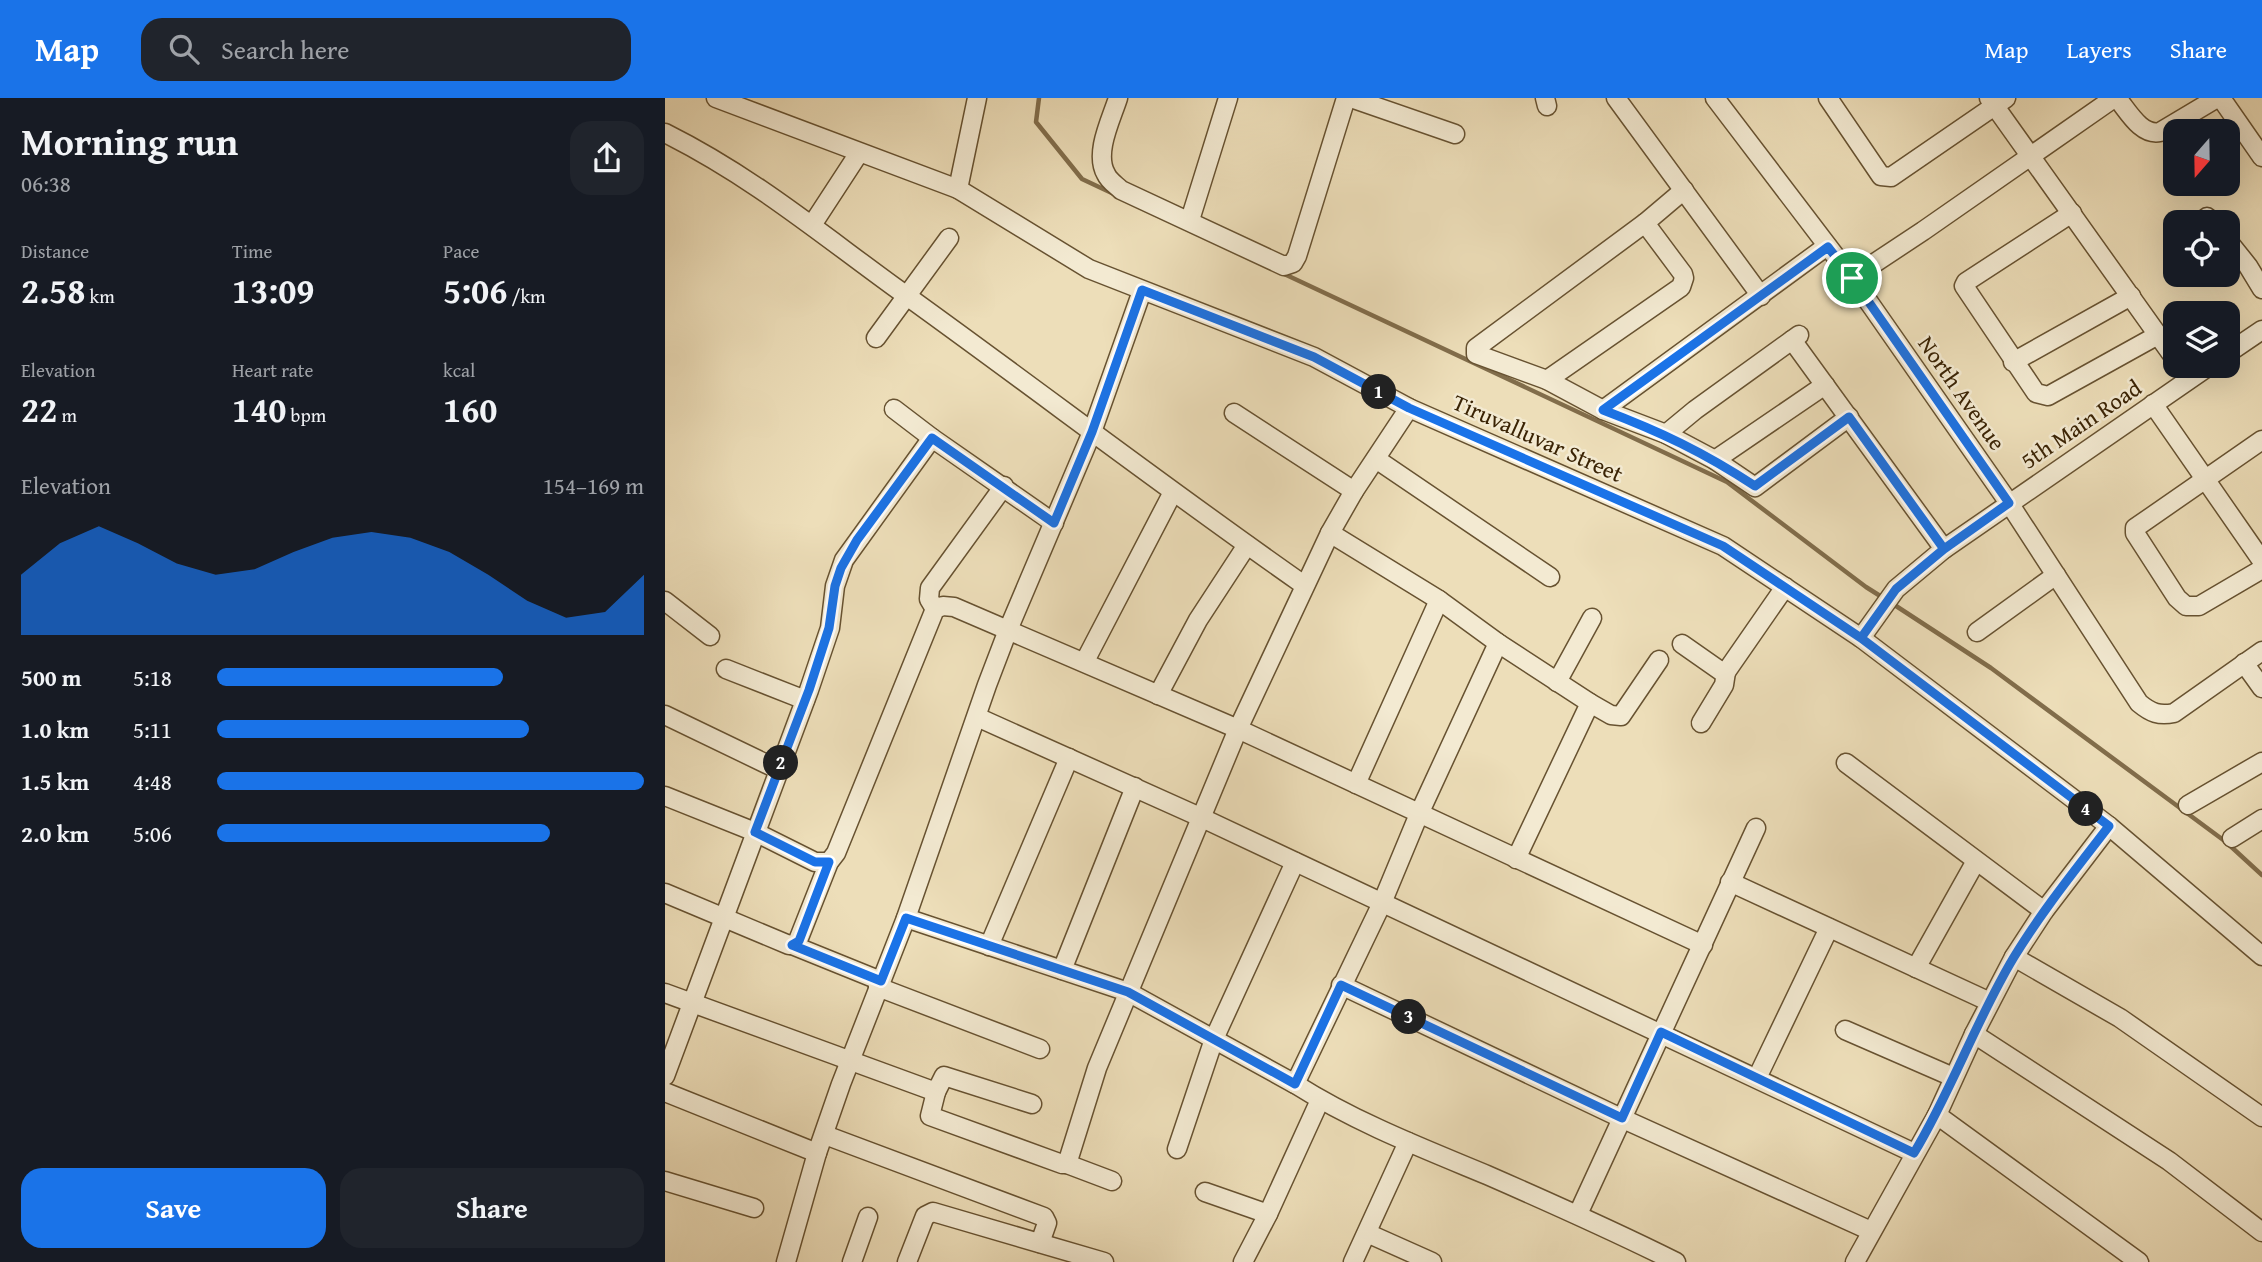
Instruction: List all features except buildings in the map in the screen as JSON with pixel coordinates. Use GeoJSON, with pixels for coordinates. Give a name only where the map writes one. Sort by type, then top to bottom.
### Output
{"type":"FeatureCollection","features":[{"type":"Feature","properties":{"kind":"street","name":"Tiruvalluvar Street"},"geometry":{"type":"LineString","coordinates":[[716,98],[958,188],[1089,269],[1314,357],[1409,408],[1723,546],[1861,638],[2109,826],[2262,956]]}},
{"type":"Feature","properties":{"kind":"street"},"geometry":{"type":"LineString","coordinates":[[958,188],[977,98]]}},
{"type":"Feature","properties":{"kind":"street"},"geometry":{"type":"LineString","coordinates":[[1118,98],[1102,152],[1102,166],[1107,177],[1121,190],[1285,266],[1293,263],[1349,98],[1455,134]]}},
{"type":"Feature","properties":{"kind":"street"},"geometry":{"type":"LineString","coordinates":[[1190,220],[1228,98]]}},
{"type":"Feature","properties":{"kind":"street"},"geometry":{"type":"LineString","coordinates":[[1616,98],[1761,296]]}},
{"type":"Feature","properties":{"kind":"street","name":"North Avenue"},"geometry":{"type":"LineString","coordinates":[[1715,98],[1852,278],[2009,503],[2139,703],[2151,712],[2162,715],[2174,713],[2244,663]]}},
{"type":"Feature","properties":{"kind":"street"},"geometry":{"type":"LineString","coordinates":[[1828,98],[1881,176],[1886,178],[1996,101],[2030,155],[2163,342]]}},
{"type":"Feature","properties":{"kind":"street"},"geometry":{"type":"LineString","coordinates":[[1852,278],[2115,98],[2144,130],[2152,134],[2219,98],[2260,148]]}},
{"type":"Feature","properties":{"kind":"street"},"geometry":{"type":"LineString","coordinates":[[665,133],[714,158],[813,225],[1173,492],[1304,585]]}},
{"type":"Feature","properties":{"kind":"street"},"geometry":{"type":"LineString","coordinates":[[813,225],[859,153]]}},
{"type":"Feature","properties":{"kind":"street"},"geometry":{"type":"LineString","coordinates":[[1684,191],[1476,348],[1478,355],[1547,380],[1603,410],[1666,434],[1715,460],[1755,486],[1849,417]]}},
{"type":"Feature","properties":{"kind":"street"},"geometry":{"type":"LineString","coordinates":[[2071,213],[1966,282],[1964,286],[2013,362],[2036,393],[2048,396],[2158,335]]}},
{"type":"Feature","properties":{"kind":"street"},"geometry":{"type":"LineString","coordinates":[[1547,380],[1681,287],[1683,274],[1645,223]]}},
{"type":"Feature","properties":{"kind":"street"},"geometry":{"type":"LineString","coordinates":[[876,338],[949,238]]}},
{"type":"Feature","properties":{"kind":"street"},"geometry":{"type":"LineString","coordinates":[[1603,410],[1828,247]]}},
{"type":"Feature","properties":{"kind":"street"},"geometry":{"type":"LineString","coordinates":[[2240,256],[2262,289]]}},
{"type":"Feature","properties":{"kind":"street"},"geometry":{"type":"LineString","coordinates":[[789,1261],[817,1153],[850,1060],[906,918],[1008,630],[1092,432],[1142,290]]}},
{"type":"Feature","properties":{"kind":"street"},"geometry":{"type":"LineString","coordinates":[[2013,362],[2131,296]]}},
{"type":"Feature","properties":{"kind":"street"},"geometry":{"type":"LineString","coordinates":[[2240,345],[2262,330]]}},
{"type":"Feature","properties":{"kind":"street"},"geometry":{"type":"LineString","coordinates":[[1666,434],[1796,337],[1825,385],[1944,549]]}},
{"type":"Feature","properties":{"kind":"street","name":"5th Main Road"},"geometry":{"type":"LineString","coordinates":[[1861,638],[1896,589],[1944,549],[2153,404],[2179,378]]}},
{"type":"Feature","properties":{"kind":"street"},"geometry":{"type":"LineString","coordinates":[[1715,460],[1825,385]]}},
{"type":"Feature","properties":{"kind":"street"},"geometry":{"type":"LineString","coordinates":[[2153,404],[2262,561]]}},
{"type":"Feature","properties":{"kind":"street"},"geometry":{"type":"LineString","coordinates":[[1067,1164],[1097,1068],[1238,729],[1330,533],[1354,491],[1409,408]]}},
{"type":"Feature","properties":{"kind":"street"},"geometry":{"type":"LineString","coordinates":[[894,409],[1054,523]]}},
{"type":"Feature","properties":{"kind":"street"},"geometry":{"type":"LineString","coordinates":[[1234,413],[1354,491]]}},
{"type":"Feature","properties":{"kind":"street"},"geometry":{"type":"LineString","coordinates":[[665,1076],[805,700],[829,628],[835,586],[844,560],[932,438]]}},
{"type":"Feature","properties":{"kind":"street"},"geometry":{"type":"LineString","coordinates":[[2262,440],[2137,524],[2135,533],[2177,598],[2193,607],[2262,569]]}},
{"type":"Feature","properties":{"kind":"street"},"geometry":{"type":"LineString","coordinates":[[1375,459],[1550,577]]}},
{"type":"Feature","properties":{"kind":"street"},"geometry":{"type":"LineString","coordinates":[[935,610],[929,599],[930,588],[1005,486]]}},
{"type":"Feature","properties":{"kind":"street"},"geometry":{"type":"LineString","coordinates":[[1085,661],[1173,492]]}},
{"type":"Feature","properties":{"kind":"street"},"geometry":{"type":"LineString","coordinates":[[1330,533],[1439,600],[1498,643],[1611,715],[1621,716],[1659,660]]}},
{"type":"Feature","properties":{"kind":"street"},"geometry":{"type":"LineString","coordinates":[[1159,695],[1198,620],[1247,545]]}},
{"type":"Feature","properties":{"kind":"street"},"geometry":{"type":"LineString","coordinates":[[1977,632],[2056,575]]}},
{"type":"Feature","properties":{"kind":"street"},"geometry":{"type":"LineString","coordinates":[[1701,723],[1724,685],[1726,672],[1785,587]]}},
{"type":"Feature","properties":{"kind":"street"},"geometry":{"type":"LineString","coordinates":[[1356,784],[1439,600]]}},
{"type":"Feature","properties":{"kind":"street"},"geometry":{"type":"LineString","coordinates":[[792,945],[799,941],[829,862],[837,853],[935,610],[943,606],[954,607],[1085,661],[1238,729],[1703,945]]}},
{"type":"Feature","properties":{"kind":"street"},"geometry":{"type":"LineString","coordinates":[[669,611],[709,636]]}},
{"type":"Feature","properties":{"kind":"street"},"geometry":{"type":"LineString","coordinates":[[1557,682],[1592,618]]}},
{"type":"Feature","properties":{"kind":"street"},"geometry":{"type":"LineString","coordinates":[[1295,1084],[1382,903],[1419,814],[1498,643]]}},
{"type":"Feature","properties":{"kind":"street"},"geometry":{"type":"LineString","coordinates":[[1682,644],[1722,672],[1726,672]]}},
{"type":"Feature","properties":{"kind":"street"},"geometry":{"type":"LineString","coordinates":[[2262,651],[2244,663],[2262,688]]}},
{"type":"Feature","properties":{"kind":"street"},"geometry":{"type":"LineString","coordinates":[[726,669],[805,700]]}},
{"type":"Feature","properties":{"kind":"street"},"geometry":{"type":"LineString","coordinates":[[1516,859],[1590,703]]}},
{"type":"Feature","properties":{"kind":"street"},"geometry":{"type":"LineString","coordinates":[[665,716],[779,770]]}},
{"type":"Feature","properties":{"kind":"street"},"geometry":{"type":"LineString","coordinates":[[977,717],[1200,817],[1914,1153]]}},
{"type":"Feature","properties":{"kind":"street"},"geometry":{"type":"LineString","coordinates":[[989,946],[1069,758]]}},
{"type":"Feature","properties":{"kind":"street"},"geometry":{"type":"LineString","coordinates":[[2188,805],[2262,762]]}},
{"type":"Feature","properties":{"kind":"street"},"geometry":{"type":"LineString","coordinates":[[1846,763],[2044,911]]}},
{"type":"Feature","properties":{"kind":"street"},"geometry":{"type":"LineString","coordinates":[[1062,970],[1135,788]]}},
{"type":"Feature","properties":{"kind":"street"},"geometry":{"type":"LineString","coordinates":[[665,796],[755,832],[815,862],[829,862]]}},
{"type":"Feature","properties":{"kind":"street"},"geometry":{"type":"LineString","coordinates":[[2232,838],[2262,819]]}},
{"type":"Feature","properties":{"kind":"street"},"geometry":{"type":"LineString","coordinates":[[1855,1262],[1937,1115],[1953,1077],[2014,957],[2044,911],[2109,826]]}},
{"type":"Feature","properties":{"kind":"street"},"geometry":{"type":"LineString","coordinates":[[1578,1214],[1756,828]]}},
{"type":"Feature","properties":{"kind":"street"},"geometry":{"type":"LineString","coordinates":[[1916,968],[1976,861]]}},
{"type":"Feature","properties":{"kind":"street"},"geometry":{"type":"LineString","coordinates":[[1177,1149],[1214,1039],[1295,862]]}},
{"type":"Feature","properties":{"kind":"street"},"geometry":{"type":"LineString","coordinates":[[1730,882],[1990,1002]]}},
{"type":"Feature","properties":{"kind":"street"},"geometry":{"type":"LineString","coordinates":[[665,893],[1040,1049]]}},
{"type":"Feature","properties":{"kind":"street"},"geometry":{"type":"LineString","coordinates":[[906,918],[1128,992],[1320,1100],[1408,1142],[1578,1214],[1676,1262]]}},
{"type":"Feature","properties":{"kind":"street"},"geometry":{"type":"LineString","coordinates":[[1757,1078],[1829,928]]}},
{"type":"Feature","properties":{"kind":"street"},"geometry":{"type":"LineString","coordinates":[[2014,957],[2120,1018],[2262,1117]]}},
{"type":"Feature","properties":{"kind":"street"},"geometry":{"type":"LineString","coordinates":[[1341,985],[1622,1118],[1871,1231]]}},
{"type":"Feature","properties":{"kind":"street"},"geometry":{"type":"LineString","coordinates":[[665,993],[936,1092]]}},
{"type":"Feature","properties":{"kind":"street"},"geometry":{"type":"LineString","coordinates":[[1845,1030],[1953,1077]]}},
{"type":"Feature","properties":{"kind":"street"},"geometry":{"type":"LineString","coordinates":[[1974,1034],[2169,1161],[2262,1232]]}},
{"type":"Feature","properties":{"kind":"street"},"geometry":{"type":"LineString","coordinates":[[1032,1104],[944,1076],[936,1092],[930,1116],[1112,1181]]}},
{"type":"Feature","properties":{"kind":"street"},"geometry":{"type":"LineString","coordinates":[[665,1092],[817,1153]]}},
{"type":"Feature","properties":{"kind":"street"},"geometry":{"type":"LineString","coordinates":[[1243,1262],[1320,1100]]}},
{"type":"Feature","properties":{"kind":"street"},"geometry":{"type":"LineString","coordinates":[[1937,1115],[2139,1262]]}},
{"type":"Feature","properties":{"kind":"street"},"geometry":{"type":"LineString","coordinates":[[825,1135],[1044,1217],[1047,1223],[1040,1243]]}},
{"type":"Feature","properties":{"kind":"street"},"geometry":{"type":"LineString","coordinates":[[1353,1262],[1408,1142]]}},
{"type":"Feature","properties":{"kind":"street"},"geometry":{"type":"LineString","coordinates":[[665,1181],[754,1208]]}},
{"type":"Feature","properties":{"kind":"street"},"geometry":{"type":"LineString","coordinates":[[1205,1192],[1268,1214]]}},
{"type":"Feature","properties":{"kind":"street"},"geometry":{"type":"LineString","coordinates":[[907,1262],[928,1212],[1104,1262]]}},
{"type":"Feature","properties":{"kind":"street"},"geometry":{"type":"LineString","coordinates":[[852,1262],[868,1217]]}},
{"type":"Feature","properties":{"kind":"street"},"geometry":{"type":"LineString","coordinates":[[1367,1233],[1432,1262]]}},
{"type":"Feature","properties":{"kind":"waterway"},"geometry":{"type":"LineString","coordinates":[[1039,98],[1036,122],[1082,179],[1116,195]]}},
{"type":"Feature","properties":{"kind":"waterway"},"geometry":{"type":"LineString","coordinates":[[1280,272],[1727,482],[1885,599]]}},
{"type":"Feature","properties":{"kind":"waterway"},"geometry":{"type":"LineString","coordinates":[[1893,604],[1991,668],[2226,842],[2262,875]]}},
{"type":"Feature","properties":{"kind":"route"},"geometry":{"type":"LineString","coordinates":[[1852,278],[1828,247],[1603,410],[1666,434],[1715,460],[1755,486],[1849,417],[1944,549],[1896,589],[1880,611],[1861,638],[2109,826],[2044,911],[2014,957],[1953,1077],[1937,1115],[1914,1153],[1661,1032],[1622,1118],[1341,985],[1295,1084],[1128,992],[906,918],[881,981],[792,945],[799,941],[829,862],[815,862],[755,832],[809,690],[831,621],[835,586],[844,560],[932,438],[1005,486],[1054,523],[1092,432],[1142,290],[1314,357],[1409,408],[1723,546],[1861,638],[1896,589],[1944,549],[2009,503],[1852,278]]}}]}
